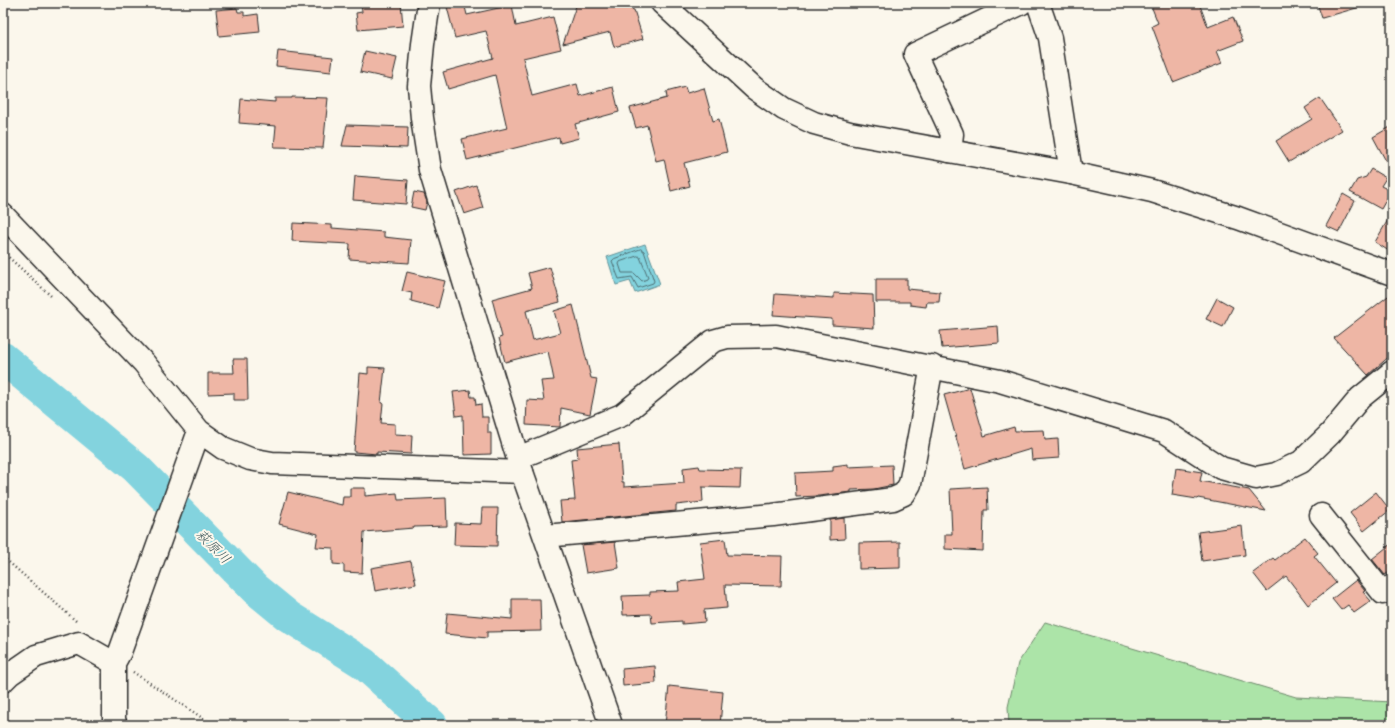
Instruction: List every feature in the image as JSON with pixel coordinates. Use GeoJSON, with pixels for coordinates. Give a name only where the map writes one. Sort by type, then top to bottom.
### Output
{"type":"FeatureCollection","features":[{"type":"Feature","properties":{"kind":"street"},"geometry":{"type":"LineString","coordinates":[[429,3],[419,86],[430,170],[520,465],[611,725]]}},
{"type":"Feature","properties":{"kind":"street"},"geometry":{"type":"LineString","coordinates":[[662,3],[754,88],[784,109],[814,123],[850,133],[1070,173],[1152,191],[1238,218],[1392,274]]}},
{"type":"Feature","properties":{"kind":"street"},"geometry":{"type":"LineString","coordinates":[[950,151],[952,134],[915,54],[1022,3]]}},
{"type":"Feature","properties":{"kind":"street"},"geometry":{"type":"LineString","coordinates":[[1038,3],[1050,38],[1070,173]]}},
{"type":"Feature","properties":{"kind":"street"},"geometry":{"type":"LineString","coordinates":[[3,215],[144,363],[196,440],[224,448],[250,459],[272,464],[520,465],[622,416],[713,341],[727,337],[776,336],[1000,380],[1164,431],[1221,468],[1256,478],[1276,474],[1301,462],[1330,434],[1360,398],[1392,372]]}},
{"type":"Feature","properties":{"kind":"street"},"geometry":{"type":"LineString","coordinates":[[545,536],[773,515],[893,499],[904,494],[910,484],[932,366]]}},
{"type":"Feature","properties":{"kind":"street"},"geometry":{"type":"LineString","coordinates":[[116,725],[114,720],[117,658],[196,440]]}},
{"type":"Feature","properties":{"kind":"street"},"geometry":{"type":"LineString","coordinates":[[1321,515],[1383,594],[1392,586]]}},
{"type":"Feature","properties":{"kind":"street"},"geometry":{"type":"LineString","coordinates":[[3,682],[10,674],[36,656],[79,643],[117,658]]}},
{"type":"Feature","properties":{"kind":"path"},"geometry":{"type":"LineString","coordinates":[[3,557],[76,621],[79,643]]}},
{"type":"Feature","properties":{"kind":"path"},"geometry":{"type":"LineString","coordinates":[[117,658],[213,725]]}},
{"type":"Feature","properties":{"kind":"green space"},"geometry":{"type":"Polygon","coordinates":[[[1045,622],[1296,697],[1392,702],[1392,725],[1009,725],[1008,707],[1018,663],[1045,622]]]}},
{"type":"Feature","properties":{"kind":"water"},"geometry":{"type":"Polygon","coordinates":[[[645,244],[660,284],[635,293],[630,281],[616,285],[607,257],[645,244]]]}},
{"type":"Feature","properties":{"kind":"building"},"geometry":{"type":"Polygon","coordinates":[[[361,3],[401,3],[403,26],[358,30],[356,13],[362,12],[361,3]]]}},
{"type":"Feature","properties":{"kind":"building"},"geometry":{"type":"Polygon","coordinates":[[[446,3],[464,3],[467,15],[512,5],[516,26],[553,17],[561,49],[523,58],[532,96],[577,84],[580,96],[613,87],[619,112],[575,124],[579,138],[560,143],[559,137],[467,160],[462,139],[507,128],[495,75],[448,89],[443,72],[493,58],[486,31],[455,38],[446,3]]]}},
{"type":"Feature","properties":{"kind":"building"},"geometry":{"type":"Polygon","coordinates":[[[577,3],[615,3],[634,10],[643,39],[614,47],[610,32],[563,44],[577,3]]]}},
{"type":"Feature","properties":{"kind":"building"},"geometry":{"type":"Polygon","coordinates":[[[1150,3],[1199,3],[1208,27],[1233,17],[1243,41],[1217,51],[1222,63],[1173,82],[1152,26],[1158,23],[1150,3]]]}},
{"type":"Feature","properties":{"kind":"building"},"geometry":{"type":"Polygon","coordinates":[[[1317,3],[1360,3],[1360,7],[1322,18],[1317,3]]]}},
{"type":"Feature","properties":{"kind":"building"},"geometry":{"type":"Polygon","coordinates":[[[237,8],[238,12],[244,12],[244,16],[258,14],[260,32],[219,36],[216,10],[237,8]]]}},
{"type":"Feature","properties":{"kind":"building"},"geometry":{"type":"Polygon","coordinates":[[[278,51],[333,57],[331,72],[276,66],[278,51]]]}},
{"type":"Feature","properties":{"kind":"building"},"geometry":{"type":"Polygon","coordinates":[[[365,51],[397,58],[392,79],[360,72],[365,51]]]}},
{"type":"Feature","properties":{"kind":"building"},"geometry":{"type":"Polygon","coordinates":[[[685,87],[687,93],[704,88],[713,121],[719,119],[727,152],[684,163],[690,186],[671,191],[664,159],[656,161],[647,125],[636,128],[630,108],[667,98],[666,92],[685,87]]]}},
{"type":"Feature","properties":{"kind":"building"},"geometry":{"type":"Polygon","coordinates":[[[275,98],[328,98],[323,148],[274,147],[276,126],[239,123],[241,99],[275,102],[275,98]]]}},
{"type":"Feature","properties":{"kind":"building"},"geometry":{"type":"Polygon","coordinates":[[[1320,98],[1342,130],[1289,162],[1276,141],[1312,119],[1305,108],[1320,98]]]}},
{"type":"Feature","properties":{"kind":"building"},"geometry":{"type":"Polygon","coordinates":[[[347,125],[408,127],[407,148],[342,146],[347,125]]]}},
{"type":"Feature","properties":{"kind":"building"},"geometry":{"type":"Polygon","coordinates":[[[1392,126],[1392,172],[1373,137],[1392,126]]]}},
{"type":"Feature","properties":{"kind":"building"},"geometry":{"type":"Polygon","coordinates":[[[1371,169],[1386,178],[1381,186],[1391,191],[1381,209],[1350,192],[1357,180],[1366,177],[1371,169]]]}},
{"type":"Feature","properties":{"kind":"building"},"geometry":{"type":"Polygon","coordinates":[[[355,176],[408,180],[406,204],[353,200],[355,176]]]}},
{"type":"Feature","properties":{"kind":"building"},"geometry":{"type":"Polygon","coordinates":[[[476,185],[483,208],[464,214],[456,192],[476,185]]]}},
{"type":"Feature","properties":{"kind":"building"},"geometry":{"type":"Polygon","coordinates":[[[414,192],[424,194],[427,202],[425,210],[411,207],[414,192]]]}},
{"type":"Feature","properties":{"kind":"building"},"geometry":{"type":"Polygon","coordinates":[[[1343,194],[1355,201],[1339,232],[1326,226],[1343,194]]]}},
{"type":"Feature","properties":{"kind":"building"},"geometry":{"type":"Polygon","coordinates":[[[1392,213],[1392,253],[1375,242],[1392,213]]]}},
{"type":"Feature","properties":{"kind":"building"},"geometry":{"type":"Polygon","coordinates":[[[293,223],[332,225],[332,228],[384,232],[384,237],[411,240],[409,263],[349,259],[350,244],[292,241],[293,223]]]}},
{"type":"Feature","properties":{"kind":"building"},"geometry":{"type":"Polygon","coordinates":[[[550,267],[560,302],[526,311],[533,340],[560,333],[554,311],[573,305],[591,378],[597,379],[590,414],[561,408],[560,427],[526,425],[527,400],[544,401],[541,381],[554,380],[548,351],[505,362],[499,338],[502,337],[492,299],[532,288],[528,273],[550,267]]]}},
{"type":"Feature","properties":{"kind":"building"},"geometry":{"type":"Polygon","coordinates":[[[407,272],[445,281],[438,308],[411,301],[412,293],[402,291],[407,272]]]}},
{"type":"Feature","properties":{"kind":"building"},"geometry":{"type":"Polygon","coordinates":[[[876,279],[907,279],[907,289],[940,292],[939,302],[927,302],[926,307],[910,305],[910,302],[876,302],[876,279]]]}},
{"type":"Feature","properties":{"kind":"building"},"geometry":{"type":"Polygon","coordinates":[[[834,293],[873,295],[874,328],[832,325],[832,319],[773,315],[775,294],[834,298],[834,293]]]}},
{"type":"Feature","properties":{"kind":"building"},"geometry":{"type":"Polygon","coordinates":[[[1392,293],[1392,354],[1368,375],[1334,338],[1392,293]]]}},
{"type":"Feature","properties":{"kind":"building"},"geometry":{"type":"Polygon","coordinates":[[[1217,298],[1233,307],[1223,327],[1206,319],[1217,298]]]}},
{"type":"Feature","properties":{"kind":"building"},"geometry":{"type":"Polygon","coordinates":[[[998,326],[999,343],[942,348],[940,331],[998,326]]]}},
{"type":"Feature","properties":{"kind":"building"},"geometry":{"type":"Polygon","coordinates":[[[233,359],[247,359],[248,400],[234,400],[234,393],[208,394],[208,373],[234,373],[233,359]]]}},
{"type":"Feature","properties":{"kind":"building"},"geometry":{"type":"Polygon","coordinates":[[[368,367],[385,368],[381,403],[383,403],[381,423],[395,424],[395,434],[412,435],[411,454],[354,452],[360,373],[368,374],[368,367]]]}},
{"type":"Feature","properties":{"kind":"building"},"geometry":{"type":"Polygon","coordinates":[[[970,388],[984,436],[1014,427],[1015,431],[1044,430],[1045,440],[1058,439],[1059,458],[1032,460],[1031,449],[965,469],[944,395],[970,388]]]}},
{"type":"Feature","properties":{"kind":"building"},"geometry":{"type":"Polygon","coordinates":[[[470,390],[471,397],[475,397],[476,405],[481,404],[482,417],[488,417],[488,433],[491,433],[491,454],[464,455],[463,415],[456,416],[453,392],[470,390]]]}},
{"type":"Feature","properties":{"kind":"building"},"geometry":{"type":"Polygon","coordinates":[[[619,444],[622,482],[624,482],[624,487],[684,483],[683,468],[699,466],[700,469],[741,470],[740,488],[702,487],[703,502],[676,505],[676,511],[562,522],[560,501],[575,500],[571,460],[578,459],[577,448],[619,444]]]}},
{"type":"Feature","properties":{"kind":"building"},"geometry":{"type":"Polygon","coordinates":[[[848,464],[848,467],[892,465],[893,485],[874,489],[851,490],[851,492],[819,496],[796,497],[795,473],[833,471],[833,466],[848,464]]]}},
{"type":"Feature","properties":{"kind":"building"},"geometry":{"type":"Polygon","coordinates":[[[1176,468],[1202,472],[1200,481],[1249,490],[1266,511],[1198,498],[1172,495],[1176,468]]]}},
{"type":"Feature","properties":{"kind":"building"},"geometry":{"type":"Polygon","coordinates":[[[987,487],[988,510],[984,510],[983,551],[945,549],[945,534],[952,534],[950,489],[987,487]]]}},
{"type":"Feature","properties":{"kind":"building"},"geometry":{"type":"Polygon","coordinates":[[[350,488],[365,488],[365,496],[397,493],[398,500],[446,498],[447,526],[414,527],[364,532],[362,573],[344,572],[344,565],[333,564],[333,548],[316,547],[318,534],[279,524],[288,492],[342,505],[343,497],[350,497],[350,488]]]}},
{"type":"Feature","properties":{"kind":"building"},"geometry":{"type":"Polygon","coordinates":[[[1376,492],[1390,510],[1364,531],[1350,513],[1376,492]]]}},
{"type":"Feature","properties":{"kind":"building"},"geometry":{"type":"Polygon","coordinates":[[[482,508],[498,508],[497,546],[454,545],[455,523],[481,524],[482,508]]]}},
{"type":"Feature","properties":{"kind":"building"},"geometry":{"type":"Polygon","coordinates":[[[844,518],[845,539],[830,540],[830,520],[844,518]]]}},
{"type":"Feature","properties":{"kind":"building"},"geometry":{"type":"Polygon","coordinates":[[[1242,526],[1245,555],[1202,561],[1198,532],[1242,526]]]}},
{"type":"Feature","properties":{"kind":"building"},"geometry":{"type":"Polygon","coordinates":[[[1305,537],[1318,553],[1314,556],[1336,583],[1308,605],[1286,576],[1267,591],[1253,573],[1273,558],[1275,560],[1305,537]]]}},
{"type":"Feature","properties":{"kind":"building"},"geometry":{"type":"Polygon","coordinates":[[[725,539],[727,555],[782,556],[781,586],[725,585],[727,608],[704,610],[705,622],[682,624],[682,621],[652,623],[651,614],[623,615],[622,596],[650,595],[650,592],[679,591],[678,582],[705,579],[700,542],[725,539]]]}},
{"type":"Feature","properties":{"kind":"building"},"geometry":{"type":"Polygon","coordinates":[[[615,542],[619,568],[586,573],[581,545],[615,542]]]}},
{"type":"Feature","properties":{"kind":"building"},"geometry":{"type":"Polygon","coordinates":[[[900,542],[900,568],[859,569],[859,543],[900,542]]]}},
{"type":"Feature","properties":{"kind":"building"},"geometry":{"type":"Polygon","coordinates":[[[1392,543],[1392,570],[1385,575],[1372,559],[1392,543]]]}},
{"type":"Feature","properties":{"kind":"building"},"geometry":{"type":"Polygon","coordinates":[[[411,561],[416,584],[375,591],[371,568],[411,561]]]}},
{"type":"Feature","properties":{"kind":"building"},"geometry":{"type":"Polygon","coordinates":[[[1356,580],[1365,591],[1363,592],[1371,601],[1354,613],[1348,605],[1341,610],[1332,599],[1356,580]]]}},
{"type":"Feature","properties":{"kind":"building"},"geometry":{"type":"Polygon","coordinates":[[[512,599],[540,599],[541,631],[487,632],[487,638],[445,634],[447,613],[512,619],[512,599]]]}},
{"type":"Feature","properties":{"kind":"building"},"geometry":{"type":"Polygon","coordinates":[[[655,666],[656,683],[623,686],[622,669],[655,666]]]}},
{"type":"Feature","properties":{"kind":"building"},"geometry":{"type":"Polygon","coordinates":[[[669,686],[723,692],[720,725],[665,725],[669,686]]]}},
{"type":"Feature","properties":{"kind":"waterway","name":"萩原川"},"geometry":{"type":"LineString","coordinates":[[3,358],[136,468],[255,589],[288,616],[363,663],[432,725]]}}]}
